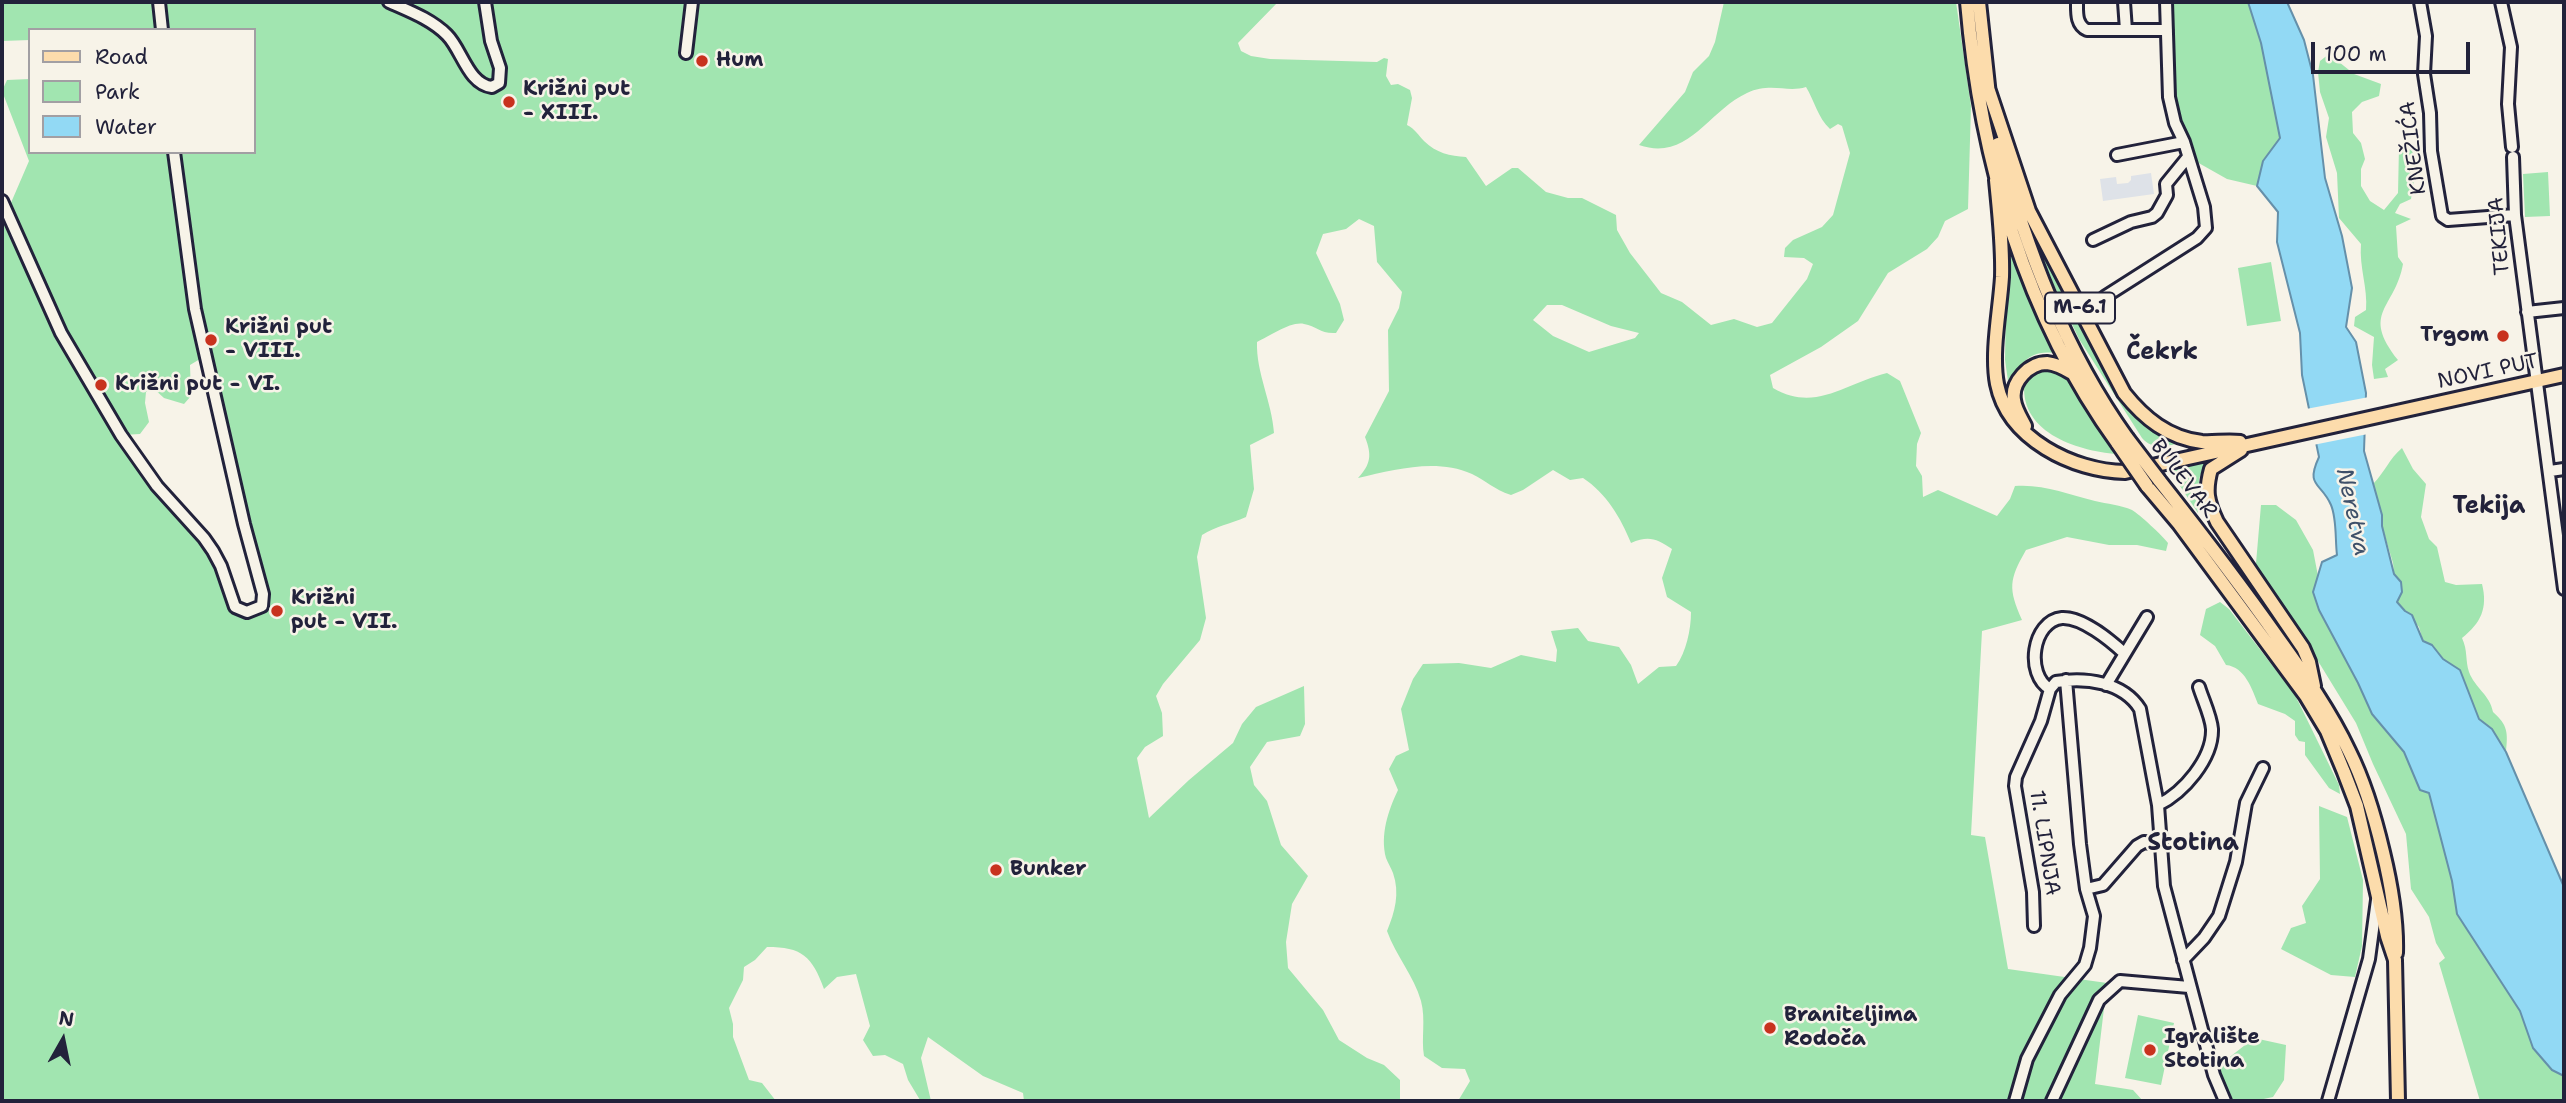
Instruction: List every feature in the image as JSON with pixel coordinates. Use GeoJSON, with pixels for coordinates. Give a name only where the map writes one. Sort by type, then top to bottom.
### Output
{"type":"FeatureCollection","features":[{"type":"Feature","properties":{"kind":"main road","name":"M-6.1"},"geometry":{"type":"LineString","coordinates":[[1966,2],[1982,124],[1996,180],[2002,275],[1997,382],[2009,414],[2054,453],[2080,465],[2107,472],[2125,472],[2250,444]]}},
{"type":"Feature","properties":{"kind":"main road","name":"BULEVAR"},"geometry":{"type":"LineString","coordinates":[[1979,2],[1988,88],[1998,146],[2016,211],[2039,274],[2078,360],[2122,441],[2153,483],[2247,593],[2314,689],[2351,754],[2369,800],[2393,895],[2395,960]]}},
{"type":"Feature","properties":{"kind":"main road","name":"M-6.1"},"geometry":{"type":"LineString","coordinates":[[1988,88],[2029,211],[2124,393],[2146,418],[2176,436],[2191,440],[2250,444]]}},
{"type":"Feature","properties":{"kind":"main road"},"geometry":{"type":"LineString","coordinates":[[1996,180],[2032,286],[2072,373],[2122,441]]}},
{"type":"Feature","properties":{"kind":"main road"},"geometry":{"type":"LineString","coordinates":[[2028,432],[2014,400],[2015,386],[2020,377],[2040,364],[2048,363],[2072,373]]}},
{"type":"Feature","properties":{"kind":"main road","name":"NOVI PUT"},"geometry":{"type":"LineString","coordinates":[[2250,444],[2564,375]]}},
{"type":"Feature","properties":{"kind":"main road"},"geometry":{"type":"LineString","coordinates":[[2250,444],[2211,469],[2207,486],[2210,506],[2217,522],[2303,648],[2313,674],[2314,689]]}},
{"type":"Feature","properties":{"kind":"main road"},"geometry":{"type":"LineString","coordinates":[[2153,483],[2179,524],[2283,664],[2327,731],[2357,806],[2395,960],[2398,1101]]}},
{"type":"Feature","properties":{"kind":"street"},"geometry":{"type":"LineString","coordinates":[[159,2],[162,28]]}},
{"type":"Feature","properties":{"kind":"street"},"geometry":{"type":"LineString","coordinates":[[389,2],[436,26],[456,46],[477,80],[492,87],[499,83],[500,74],[485,2]]}},
{"type":"Feature","properties":{"kind":"street"},"geometry":{"type":"LineString","coordinates":[[686,52],[692,2]]}},
{"type":"Feature","properties":{"kind":"street"},"geometry":{"type":"LineString","coordinates":[[2077,2],[2081,27],[2087,30],[2167,30]]}},
{"type":"Feature","properties":{"kind":"street"},"geometry":{"type":"LineString","coordinates":[[2124,2],[2126,30]]}},
{"type":"Feature","properties":{"kind":"street"},"geometry":{"type":"LineString","coordinates":[[2084,314],[2106,296],[2203,234],[2206,229],[2204,207],[2184,142],[2175,123],[2169,97],[2166,2]]}},
{"type":"Feature","properties":{"kind":"street","name":"KNEŽIĆA"},"geometry":{"type":"LineString","coordinates":[[2420,2],[2426,36],[2424,74],[2430,113],[2431,151],[2442,216],[2448,220],[2515,215]]}},
{"type":"Feature","properties":{"kind":"street","name":"TEKIJA"},"geometry":{"type":"LineString","coordinates":[[2501,2],[2511,47],[2508,104],[2515,215],[2564,589]]}},
{"type":"Feature","properties":{"kind":"street"},"geometry":{"type":"LineString","coordinates":[[2117,155],[2184,142]]}},
{"type":"Feature","properties":{"kind":"street"},"geometry":{"type":"LineString","coordinates":[[2,201],[61,334],[121,435],[157,486],[209,545],[221,566],[235,607],[243,612],[252,611],[262,606],[263,594],[244,524],[195,309],[174,154]]}},
{"type":"Feature","properties":{"kind":"street"},"geometry":{"type":"LineString","coordinates":[[2093,240],[2157,213],[2167,195],[2166,184],[2188,157]]}},
{"type":"Feature","properties":{"kind":"street"},"geometry":{"type":"LineString","coordinates":[[2527,312],[2564,308]]}},
{"type":"Feature","properties":{"kind":"street"},"geometry":{"type":"LineString","coordinates":[[2550,471],[2564,469]]}},
{"type":"Feature","properties":{"kind":"street"},"geometry":{"type":"LineString","coordinates":[[2106,685],[2147,617]]}},
{"type":"Feature","properties":{"kind":"street"},"geometry":{"type":"LineString","coordinates":[[2124,653],[2107,637],[2063,618],[2052,621],[2044,629],[2033,657],[2036,674],[2043,685],[2050,689],[2056,682],[2066,680],[2106,685],[2133,697],[2140,709],[2158,805],[2164,886],[2189,987],[2214,1075],[2225,1101]]}},
{"type":"Feature","properties":{"kind":"street","name":"11. LIPNJA"},"geometry":{"type":"LineString","coordinates":[[2015,1101],[2027,1059],[2060,995],[2085,965],[2094,916],[2086,889],[2071,757],[2066,680]]}},
{"type":"Feature","properties":{"kind":"street"},"geometry":{"type":"LineString","coordinates":[[2158,805],[2172,799],[2183,787],[2198,768],[2211,741],[2212,727],[2199,687]]}},
{"type":"Feature","properties":{"kind":"street","name":"11. LIPNJA"},"geometry":{"type":"LineString","coordinates":[[2034,926],[2033,892],[2015,786],[2016,777],[2041,721],[2050,689]]}},
{"type":"Feature","properties":{"kind":"street"},"geometry":{"type":"LineString","coordinates":[[2183,960],[2204,938],[2219,916],[2236,862],[2246,803],[2263,768]]}},
{"type":"Feature","properties":{"kind":"street","name":"11. LIPNJA"},"geometry":{"type":"LineString","coordinates":[[2086,889],[2103,885],[2137,846],[2144,842],[2161,844]]}},
{"type":"Feature","properties":{"kind":"street"},"geometry":{"type":"LineString","coordinates":[[2328,1101],[2369,959],[2377,894]]}},
{"type":"Feature","properties":{"kind":"street"},"geometry":{"type":"LineString","coordinates":[[2052,1101],[2099,1000],[2120,981],[2189,987]]}},
{"type":"Feature","properties":{"kind":"shaded area"},"geometry":{"type":"Polygon","coordinates":[[[2151,173],[2154,194],[2103,201],[2100,179],[2116,177],[2117,184],[2128,183],[2131,176],[2151,173]]]}},
{"type":"Feature","properties":{"kind":"green space"},"geometry":{"type":"Polygon","coordinates":[[[2,2],[1278,2],[1238,43],[1241,51],[1251,56],[1270,59],[1377,62],[1388,59],[1386,76],[1391,85],[1398,84],[1410,90],[1412,98],[1407,125],[1433,148],[1454,156],[1466,157],[1486,186],[1512,168],[1518,168],[1546,192],[1568,198],[1582,198],[1616,215],[1617,230],[1630,253],[1661,293],[1682,302],[1711,325],[1734,319],[1757,327],[1772,323],[1807,279],[1813,264],[1804,258],[1784,257],[1785,248],[1793,240],[1822,227],[1833,215],[1850,153],[1842,126],[1838,124],[1830,129],[1826,125],[1806,87],[1764,88],[1747,93],[1733,101],[1684,141],[1671,147],[1639,145],[1685,92],[1693,72],[1709,56],[1724,2],[1956,2],[1971,106],[1968,209],[1945,221],[1938,237],[1927,249],[1888,273],[1858,321],[1821,347],[1770,375],[1773,388],[1803,398],[1830,394],[1887,373],[1900,381],[1921,433],[1917,444],[1916,466],[1922,476],[1923,497],[1938,490],[1997,516],[2010,499],[2015,486],[2046,488],[2132,510],[2168,543],[2166,551],[2067,537],[2026,550],[2012,584],[2014,600],[2022,620],[1982,631],[1971,835],[1985,837],[2008,969],[2107,983],[2095,1084],[2133,1090],[2143,1101],[1458,1101],[1470,1081],[1465,1069],[1442,1068],[1424,1056],[1421,1001],[1387,931],[1394,910],[1396,888],[1384,849],[1385,832],[1388,815],[1398,790],[1389,769],[1396,756],[1409,750],[1401,709],[1413,679],[1423,664],[1459,663],[1491,668],[1521,655],[1556,662],[1557,650],[1551,631],[1578,628],[1588,641],[1619,647],[1631,665],[1638,684],[1659,667],[1676,666],[1687,640],[1691,612],[1667,597],[1662,578],[1672,549],[1653,539],[1631,543],[1612,507],[1599,491],[1583,478],[1570,480],[1553,470],[1511,495],[1472,474],[1444,467],[1415,467],[1358,478],[1369,459],[1365,437],[1389,391],[1388,330],[1399,308],[1402,292],[1377,262],[1374,226],[1359,219],[1346,229],[1323,234],[1316,253],[1340,304],[1344,320],[1336,333],[1299,324],[1257,342],[1259,365],[1274,433],[1250,445],[1254,489],[1246,517],[1202,535],[1197,557],[1206,618],[1200,640],[1156,696],[1162,713],[1163,736],[1145,747],[1137,758],[1149,818],[1233,743],[1242,724],[1256,707],[1304,686],[1305,724],[1300,736],[1267,742],[1250,767],[1254,785],[1267,801],[1281,845],[1308,876],[1292,904],[1286,942],[1288,968],[1323,1010],[1339,1040],[1367,1058],[1384,1065],[1400,1080],[1400,1101],[1024,1101],[1023,1093],[983,1076],[928,1037],[921,1058],[931,1101],[920,1100],[908,1080],[903,1064],[885,1055],[873,1056],[863,1040],[870,1026],[856,974],[837,977],[824,989],[815,969],[804,956],[789,949],[767,947],[744,967],[743,980],[729,1008],[733,1037],[749,1080],[762,1083],[776,1101],[2,1101],[2,201],[7,212],[29,161],[2,91],[7,80],[28,79],[28,154],[256,154],[256,28],[28,28],[28,40],[2,41],[2,2]],[[1547,305],[1533,320],[1553,336],[1589,352],[1635,338],[1639,333],[1611,326],[1562,305],[1547,305]],[[205,356],[190,365],[191,396],[184,404],[164,398],[153,388],[146,392],[149,422],[140,434],[122,435],[204,538],[239,610],[262,605],[205,356]]]}},
{"type":"Feature","properties":{"kind":"green space"},"geometry":{"type":"Polygon","coordinates":[[[2166,2],[2248,2],[2261,43],[2280,138],[2263,161],[2257,186],[2227,179],[2188,157],[2175,123],[2166,2]]]}},
{"type":"Feature","properties":{"kind":"green space"},"geometry":{"type":"Polygon","coordinates":[[[2329,54],[2354,74],[2381,84],[2379,96],[2362,102],[2352,112],[2353,133],[2361,143],[2365,159],[2361,169],[2361,186],[2370,201],[2384,210],[2398,193],[2399,147],[2412,150],[2416,168],[2411,199],[2400,204],[2395,213],[2411,219],[2396,226],[2398,257],[2403,264],[2381,320],[2387,344],[2398,360],[2385,369],[2388,377],[2374,379],[2374,337],[2354,326],[2355,317],[2366,310],[2366,294],[2361,244],[2339,218],[2337,173],[2326,137],[2329,118],[2320,92],[2318,72],[2320,61],[2329,54]]]}},
{"type":"Feature","properties":{"kind":"green space"},"geometry":{"type":"Polygon","coordinates":[[[2548,172],[2550,216],[2525,217],[2523,174],[2548,172]]]}},
{"type":"Feature","properties":{"kind":"green space"},"geometry":{"type":"Polygon","coordinates":[[[2026,215],[2122,394],[2185,442],[2157,446],[2142,438],[2079,339],[2026,215]]]}},
{"type":"Feature","properties":{"kind":"green space"},"geometry":{"type":"Polygon","coordinates":[[[2007,234],[2059,354],[2040,353],[2026,359],[2009,388],[2005,360],[2007,234]]]}},
{"type":"Feature","properties":{"kind":"green space"},"geometry":{"type":"Polygon","coordinates":[[[2271,262],[2281,321],[2247,326],[2238,268],[2271,262]]]}},
{"type":"Feature","properties":{"kind":"green space"},"geometry":{"type":"Polygon","coordinates":[[[2049,366],[2071,376],[2117,454],[2068,443],[2039,425],[2030,412],[2025,397],[2025,379],[2030,373],[2049,366]]]}},
{"type":"Feature","properties":{"kind":"green space"},"geometry":{"type":"Polygon","coordinates":[[[2402,448],[2413,469],[2426,484],[2421,517],[2429,539],[2437,547],[2445,582],[2456,585],[2482,584],[2484,600],[2481,614],[2474,627],[2462,638],[2472,678],[2504,725],[2507,734],[2506,752],[2492,729],[2479,719],[2460,670],[2443,659],[2432,645],[2423,641],[2419,627],[2397,602],[2393,563],[2373,484],[2402,448]]]}},
{"type":"Feature","properties":{"kind":"green space"},"geometry":{"type":"Polygon","coordinates":[[[2206,460],[2199,479],[2198,513],[2168,468],[2206,460]]]}},
{"type":"Feature","properties":{"kind":"green space"},"geometry":{"type":"Polygon","coordinates":[[[2261,505],[2276,505],[2296,520],[2313,550],[2318,576],[2313,593],[2319,611],[2372,714],[2405,753],[2429,793],[2452,881],[2457,914],[2520,1011],[2533,1048],[2552,1070],[2564,1076],[2564,1101],[2480,1101],[2439,963],[2445,958],[2436,943],[2429,917],[2411,889],[2406,834],[2356,723],[2318,661],[2255,575],[2261,505]]]}},
{"type":"Feature","properties":{"kind":"green space"},"geometry":{"type":"Polygon","coordinates":[[[2220,602],[2229,609],[2295,695],[2339,785],[2340,794],[2329,788],[2305,755],[2305,742],[2299,741],[2295,735],[2295,721],[2285,714],[2258,704],[2243,674],[2226,665],[2215,646],[2200,635],[2206,609],[2220,602]]]}},
{"type":"Feature","properties":{"kind":"green space"},"geometry":{"type":"Polygon","coordinates":[[[2319,806],[2347,817],[2363,880],[2362,946],[2355,977],[2331,975],[2281,949],[2291,928],[2306,923],[2302,906],[2320,879],[2319,806]]]}},
{"type":"Feature","properties":{"kind":"green space","name":"Igralište Stotina"},"geometry":{"type":"Polygon","coordinates":[[[2138,1015],[2174,1023],[2161,1085],[2125,1078],[2138,1015]]]}},
{"type":"Feature","properties":{"kind":"green space"},"geometry":{"type":"Polygon","coordinates":[[[2254,1038],[2286,1045],[2284,1080],[2273,1097],[2254,1101],[2231,1101],[2217,1067],[2254,1038]]]}},
{"type":"Feature","properties":{"kind":"water","name":"Neretva"},"geometry":{"type":"Polygon","coordinates":[[[2248,2],[2287,2],[2304,40],[2313,75],[2325,178],[2342,236],[2352,288],[2346,327],[2356,342],[2366,393],[2364,451],[2382,515],[2382,526],[2394,574],[2401,582],[2402,592],[2397,602],[2412,615],[2423,641],[2432,645],[2443,659],[2460,670],[2479,719],[2492,729],[2506,752],[2564,887],[2564,1076],[2552,1070],[2533,1048],[2520,1011],[2457,914],[2452,881],[2429,793],[2420,790],[2404,752],[2372,714],[2319,610],[2313,592],[2322,562],[2337,555],[2335,523],[2331,505],[2314,479],[2319,457],[2302,375],[2300,333],[2277,242],[2278,212],[2257,186],[2263,161],[2280,138],[2261,43],[2248,2]]]}},
{"type":"Feature","properties":{"kind":"pier"},"geometry":{"type":"Polygon","coordinates":[[[2369,397],[2368,434],[2313,445],[2306,409],[2369,397]]]}},
{"type":"Feature","properties":{"kind":"place","name":"Hum"},"geometry":{"type":"Point","coordinates":[702,61]}},
{"type":"Feature","properties":{"kind":"place","name":"Križni put - XIII."},"geometry":{"type":"Point","coordinates":[509,102]}},
{"type":"Feature","properties":{"kind":"place","name":"Trgom"},"geometry":{"type":"Point","coordinates":[2503,336]}},
{"type":"Feature","properties":{"kind":"place","name":"Križni put - VIII."},"geometry":{"type":"Point","coordinates":[211,340]}},
{"type":"Feature","properties":{"kind":"place","name":"Križni put - VI."},"geometry":{"type":"Point","coordinates":[101,385]}},
{"type":"Feature","properties":{"kind":"place","name":"Križni put - VII."},"geometry":{"type":"Point","coordinates":[277,611]}},
{"type":"Feature","properties":{"kind":"place","name":"Bunker"},"geometry":{"type":"Point","coordinates":[996,870]}},
{"type":"Feature","properties":{"kind":"place","name":"Braniteljima Rodoča"},"geometry":{"type":"Point","coordinates":[1770,1028]}},
{"type":"Feature","properties":{"kind":"place","name":"Igralište Stotina"},"geometry":{"type":"Point","coordinates":[2150,1050]}},
{"type":"Feature","properties":{"kind":"district","name":"Čekrk"},"geometry":{"type":"Point","coordinates":[2162,353]}},
{"type":"Feature","properties":{"kind":"district","name":"Tekija"},"geometry":{"type":"Point","coordinates":[2489,507]}},
{"type":"Feature","properties":{"kind":"district","name":"Stotina"},"geometry":{"type":"Point","coordinates":[2193,844]}}]}
